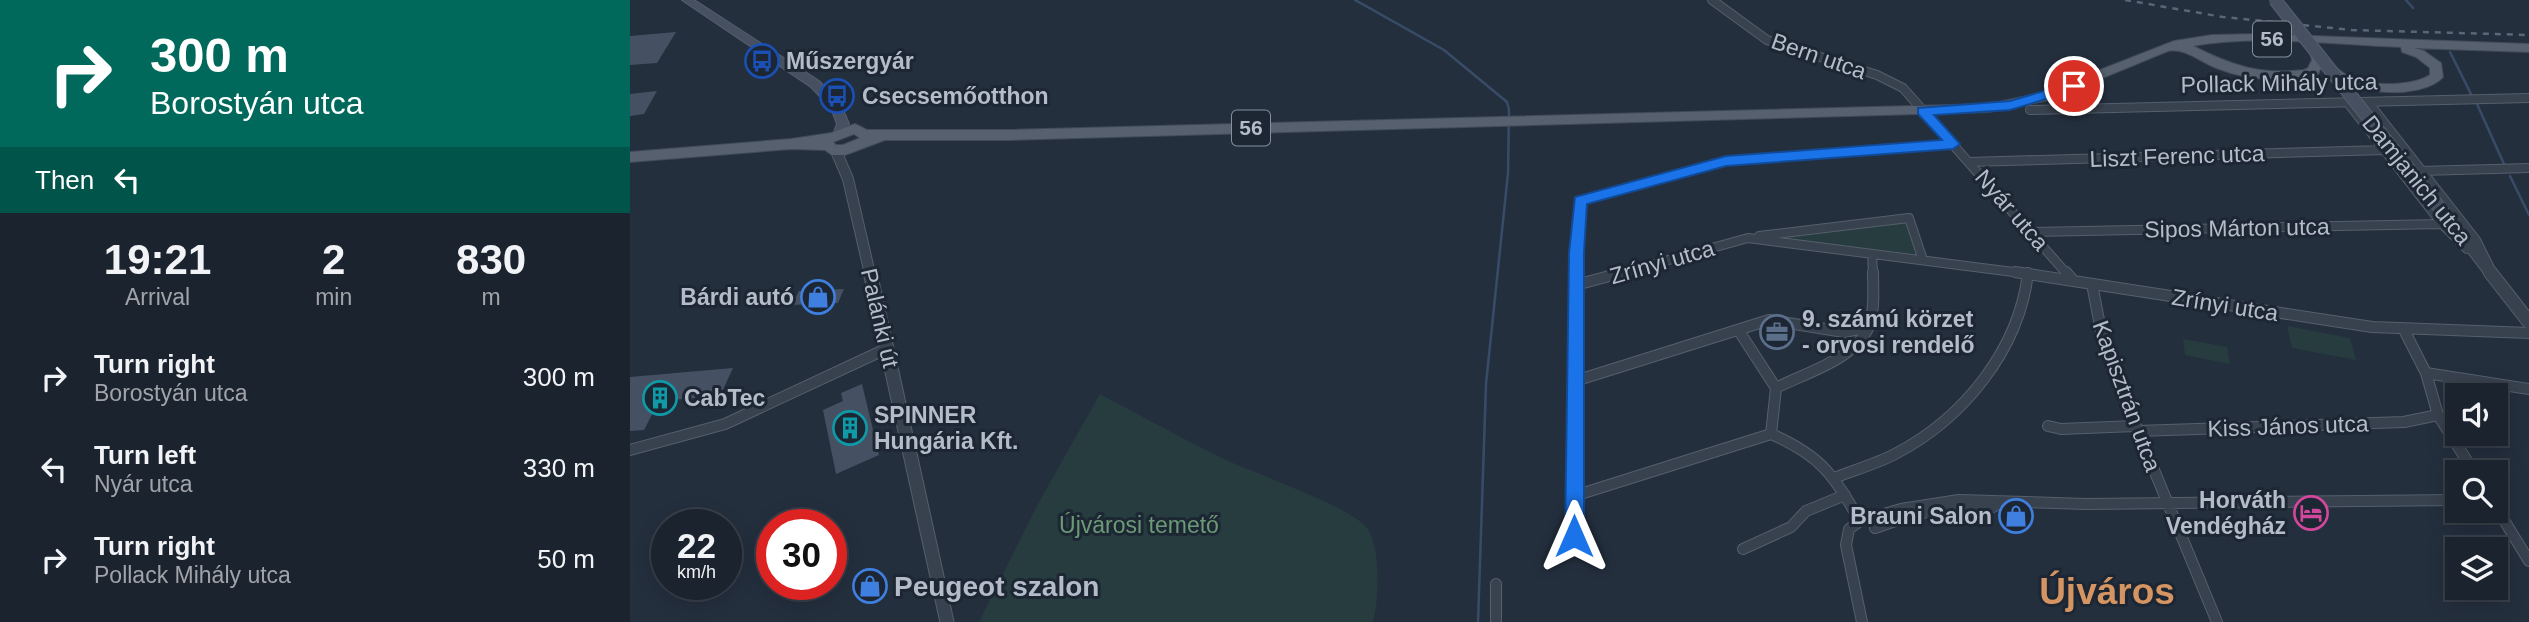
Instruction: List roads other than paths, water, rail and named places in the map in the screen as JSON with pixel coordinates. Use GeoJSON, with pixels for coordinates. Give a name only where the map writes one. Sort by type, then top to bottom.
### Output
{"type":"FeatureCollection","features":[{"type":"Feature","properties":{"kind":"main road"},"geometry":{"type":"LineString","coordinates":[[687,0],[815,84],[844,111],[858,138]]}},
{"type":"Feature","properties":{"kind":"main road","name":"Damjanich utca"},"geometry":{"type":"LineString","coordinates":[[2275,0],[2448,225]]}},
{"type":"Feature","properties":{"kind":"main road","name":"Pollack Mihály utca"},"geometry":{"type":"LineString","coordinates":[[858,138],[1883,113],[1989,108],[2035,100],[2178,44],[2204,40],[2245,37],[2529,48]]}},
{"type":"Feature","properties":{"kind":"main road"},"geometry":{"type":"LineString","coordinates":[[2204,40],[2201,45],[2211,60]]}},
{"type":"Feature","properties":{"kind":"main road"},"geometry":{"type":"LineString","coordinates":[[2178,44],[2237,70],[2289,74],[2314,71],[2318,60],[2316,53]]}},
{"type":"Feature","properties":{"kind":"main road"},"geometry":{"type":"LineString","coordinates":[[2384,44],[2413,51],[2436,66]]}},
{"type":"Feature","properties":{"kind":"main road"},"geometry":{"type":"LineString","coordinates":[[2316,53],[2338,76],[2354,84],[2376,87],[2420,85],[2437,78],[2432,46]]}},
{"type":"Feature","properties":{"kind":"main road","name":"Palánki út"},"geometry":{"type":"LineString","coordinates":[[834,141],[843,124],[836,106]]}},
{"type":"Feature","properties":{"kind":"main road","name":"56"},"geometry":{"type":"LineString","coordinates":[[630,158],[858,138]]}},
{"type":"Feature","properties":{"kind":"street","name":"Bern utca"},"geometry":{"type":"LineString","coordinates":[[1712,0],[1773,43],[1891,81],[1913,96],[1923,111]]}},
{"type":"Feature","properties":{"kind":"street","name":"Pollack Mihály utca"},"geometry":{"type":"LineString","coordinates":[[2031,110],[2529,98]]}},
{"type":"Feature","properties":{"kind":"street","name":"Damjanich utca"},"geometry":{"type":"LineString","coordinates":[[2368,102],[2476,240],[2495,279]]}},
{"type":"Feature","properties":{"kind":"street","name":"Damjanich utca"},"geometry":{"type":"LineString","coordinates":[[2348,103],[2529,322]]}},
{"type":"Feature","properties":{"kind":"street","name":"Nyár utca"},"geometry":{"type":"LineString","coordinates":[[1923,111],[2072,279]]}},
{"type":"Feature","properties":{"kind":"street","name":"Palánki út"},"geometry":{"type":"LineString","coordinates":[[848,179],[858,138]]}},
{"type":"Feature","properties":{"kind":"street","name":"Palánki út"},"geometry":{"type":"LineString","coordinates":[[834,141],[848,179],[888,348],[947,622]]}},
{"type":"Feature","properties":{"kind":"street"},"geometry":{"type":"LineString","coordinates":[[1574,536],[1578,204],[1585,199],[1726,161],[1953,144]]}},
{"type":"Feature","properties":{"kind":"street","name":"Liszt Ferenc utca"},"geometry":{"type":"LineString","coordinates":[[1969,162],[2385,150]]}},
{"type":"Feature","properties":{"kind":"street"},"geometry":{"type":"LineString","coordinates":[[2421,171],[2529,168]]}},
{"type":"Feature","properties":{"kind":"street","name":"Zrínyi utca"},"geometry":{"type":"LineString","coordinates":[[1576,285],[1748,238],[1829,225],[1909,218],[1923,260]]}},
{"type":"Feature","properties":{"kind":"street","name":"Sipos Márton utca"},"geometry":{"type":"LineString","coordinates":[[2031,232],[2448,225]]}},
{"type":"Feature","properties":{"kind":"street","name":"Zrínyi utca"},"geometry":{"type":"LineString","coordinates":[[1748,238],[2072,279],[2372,327],[2529,333]]}},
{"type":"Feature","properties":{"kind":"street"},"geometry":{"type":"LineString","coordinates":[[1776,388],[1851,349],[1869,327],[1873,296],[1872,254]]}},
{"type":"Feature","properties":{"kind":"street"},"geometry":{"type":"LineString","coordinates":[[1834,478],[1895,454],[1921,437],[1971,392],[2009,343],[2020,320],[2028,289],[2028,273]]}},
{"type":"Feature","properties":{"kind":"street","name":"Kapisztrán utca"},"geometry":{"type":"LineString","coordinates":[[2092,284],[2102,336],[2136,429],[2217,622]]}},
{"type":"Feature","properties":{"kind":"street"},"geometry":{"type":"LineString","coordinates":[[1575,381],[1769,320],[1843,332],[1869,327]]}},
{"type":"Feature","properties":{"kind":"street"},"geometry":{"type":"LineString","coordinates":[[2403,328],[2426,373],[2438,415],[2466,460]]}},
{"type":"Feature","properties":{"kind":"street"},"geometry":{"type":"LineString","coordinates":[[1738,331],[1776,388],[1771,434]]}},
{"type":"Feature","properties":{"kind":"street"},"geometry":{"type":"LineString","coordinates":[[1843,332],[1851,339],[1851,349]]}},
{"type":"Feature","properties":{"kind":"street"},"geometry":{"type":"LineString","coordinates":[[630,450],[725,424],[888,348]]}},
{"type":"Feature","properties":{"kind":"street"},"geometry":{"type":"LineString","coordinates":[[2426,373],[2529,388]]}},
{"type":"Feature","properties":{"kind":"street","name":"Kiss János utca"},"geometry":{"type":"LineString","coordinates":[[2048,426],[2061,429],[2136,429],[2404,422],[2438,415]]}},
{"type":"Feature","properties":{"kind":"street"},"geometry":{"type":"LineString","coordinates":[[1574,496],[1771,434],[1815,456],[1834,478],[1860,521]]}},
{"type":"Feature","properties":{"kind":"street"},"geometry":{"type":"LineString","coordinates":[[1743,549],[1791,527],[1806,511],[1845,495]]}},
{"type":"Feature","properties":{"kind":"street"},"geometry":{"type":"LineString","coordinates":[[1861,616],[1846,545],[1849,529],[1860,521],[1931,503],[1959,500],[2168,504],[2445,500]]}},
{"type":"Feature","properties":{"kind":"street"},"geometry":{"type":"LineString","coordinates":[[1875,528],[1918,513],[1989,509],[2001,502]]}},
{"type":"Feature","properties":{"kind":"street"},"geometry":{"type":"LineString","coordinates":[[2506,523],[2529,561]]}},
{"type":"Feature","properties":{"kind":"street"},"geometry":{"type":"LineString","coordinates":[[1496,584],[1496,622]]}},
{"type":"Feature","properties":{"kind":"waterway"},"geometry":{"type":"LineString","coordinates":[[1355,0],[1444,50],[1507,102],[1509,110],[1508,173],[1486,384],[1478,622]]}},
{"type":"Feature","properties":{"kind":"waterway"},"geometry":{"type":"LineString","coordinates":[[2406,0],[2413,8]]}},
{"type":"Feature","properties":{"kind":"waterway"},"geometry":{"type":"LineString","coordinates":[[2450,52],[2471,94]]}},
{"type":"Feature","properties":{"kind":"waterway"},"geometry":{"type":"LineString","coordinates":[[2477,104],[2504,164]]}},
{"type":"Feature","properties":{"kind":"waterway"},"geometry":{"type":"LineString","coordinates":[[2510,176],[2529,215]]}},
{"type":"Feature","properties":{"kind":"railway"},"geometry":{"type":"LineString","coordinates":[[2125,0],[2223,17],[2352,30],[2529,35]]}},
{"type":"Feature","properties":{"kind":"place","name":"Műszergyár"},"geometry":{"type":"Point","coordinates":[762,61]}},
{"type":"Feature","properties":{"kind":"place","name":"Csecsemőotthon"},"geometry":{"type":"Point","coordinates":[837,96]}},
{"type":"Feature","properties":{"kind":"place","name":"Bárdi autó"},"geometry":{"type":"Point","coordinates":[818,297]}},
{"type":"Feature","properties":{"kind":"place","name":"9. számú körzet - orvosi rendelő"},"geometry":{"type":"Point","coordinates":[1777,332]}},
{"type":"Feature","properties":{"kind":"place","name":"CabTec"},"geometry":{"type":"Point","coordinates":[660,398]}},
{"type":"Feature","properties":{"kind":"place","name":"SPINNER Hungária Kft."},"geometry":{"type":"Point","coordinates":[850,428]}},
{"type":"Feature","properties":{"kind":"place","name":"Horváth Vendégház"},"geometry":{"type":"Point","coordinates":[2311,513]}},
{"type":"Feature","properties":{"kind":"place","name":"Brauni Salon"},"geometry":{"type":"Point","coordinates":[2016,516]}},
{"type":"Feature","properties":{"kind":"place","name":"Peugeot szalon"},"geometry":{"type":"Point","coordinates":[870,586]}},
{"type":"Feature","properties":{"kind":"district","name":"Újváros"},"geometry":{"type":"Point","coordinates":[2107,591]}},
{"type":"Feature","properties":{"kind":"park label","name":"Újvárosi temető"},"geometry":{"type":"Point","coordinates":[1139,525]}}]}
